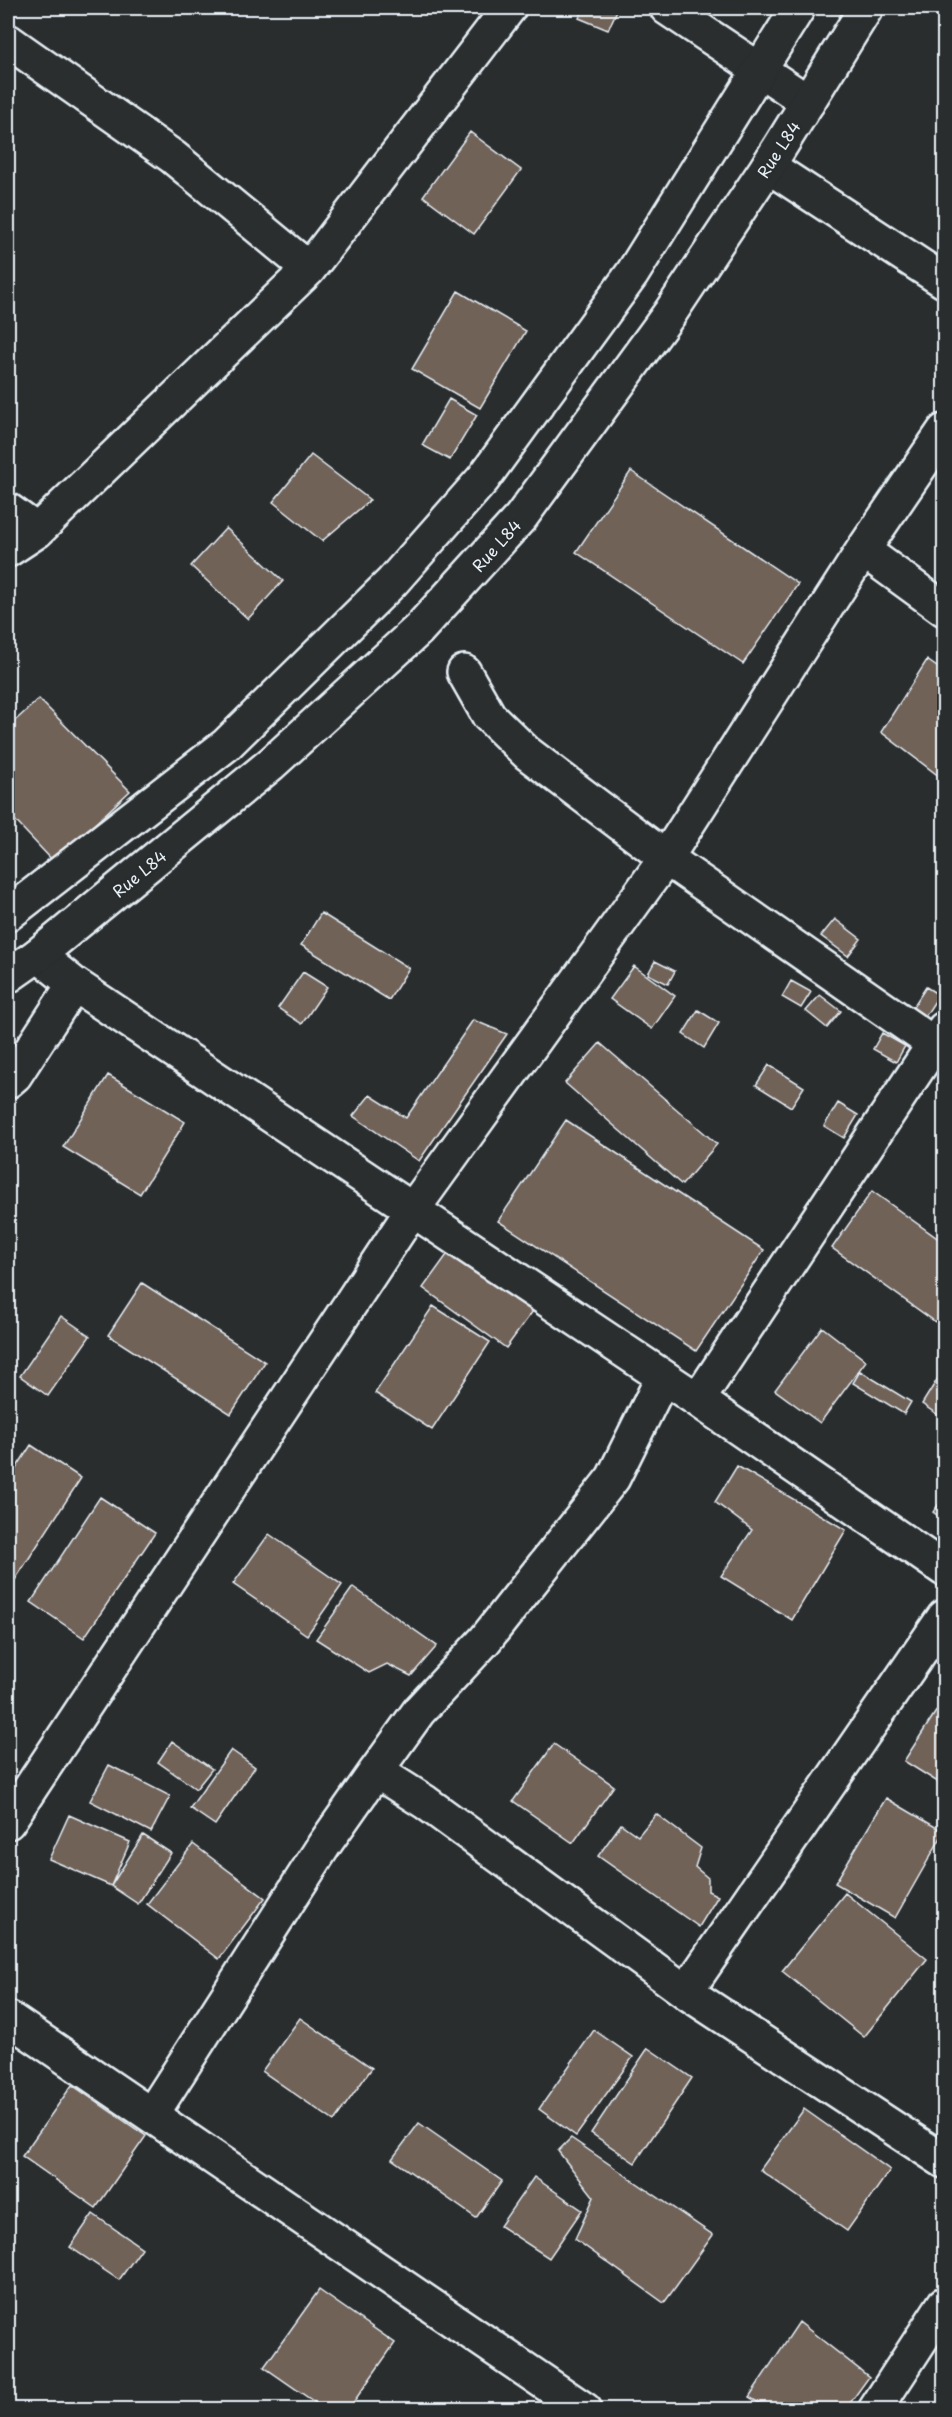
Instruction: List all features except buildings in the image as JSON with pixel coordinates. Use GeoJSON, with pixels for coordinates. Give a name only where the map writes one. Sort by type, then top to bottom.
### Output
{"type":"FeatureCollection","features":[{"type":"Feature","properties":{"kind":"street"},"geometry":{"type":"LineString","coordinates":[[8,550],[37,531],[309,269],[508,8]]}},
{"type":"Feature","properties":{"kind":"street"},"geometry":{"type":"LineString","coordinates":[[667,8],[762,69],[808,102]]}},
{"type":"Feature","properties":{"kind":"street"},"geometry":{"type":"LineString","coordinates":[[8,914],[226,745],[392,582],[483,479],[632,274],[798,8]]}},
{"type":"Feature","properties":{"kind":"street","name":"Rue L84"},"geometry":{"type":"LineString","coordinates":[[8,976],[38,955],[271,764],[418,630],[521,518],[670,314],[768,166],[866,8]]}},
{"type":"Feature","properties":{"kind":"street"},"geometry":{"type":"LineString","coordinates":[[8,40],[173,157],[309,269]]}},
{"type":"Feature","properties":{"kind":"street"},"geometry":{"type":"LineString","coordinates":[[768,166],[945,281]]}},
{"type":"Feature","properties":{"kind":"street"},"geometry":{"type":"LineString","coordinates":[[8,1822],[413,1209],[666,858],[863,550],[945,431]]}},
{"type":"Feature","properties":{"kind":"street"},"geometry":{"type":"LineString","coordinates":[[8,510],[37,531]]}},
{"type":"Feature","properties":{"kind":"street"},"geometry":{"type":"LineString","coordinates":[[863,550],[945,609]]}},
{"type":"Feature","properties":{"kind":"street"},"geometry":{"type":"LineString","coordinates":[[464,672],[489,716],[527,753],[666,858],[939,1036],[698,1401]]}},
{"type":"Feature","properties":{"kind":"street"},"geometry":{"type":"LineString","coordinates":[[38,955],[74,984],[413,1209],[945,1569]]}},
{"type":"Feature","properties":{"kind":"street"},"geometry":{"type":"LineString","coordinates":[[8,1081],[15,1075],[74,984]]}},
{"type":"Feature","properties":{"kind":"street"},"geometry":{"type":"LineString","coordinates":[[152,2114],[324,1845],[376,1770],[419,1711],[485,1640],[613,1478],[663,1377]]}},
{"type":"Feature","properties":{"kind":"street"},"geometry":{"type":"LineString","coordinates":[[686,1992],[945,1617]]}},
{"type":"Feature","properties":{"kind":"street"},"geometry":{"type":"LineString","coordinates":[[376,1770],[425,1802],[686,1992],[945,2161]]}},
{"type":"Feature","properties":{"kind":"street"},"geometry":{"type":"LineString","coordinates":[[8,2018],[585,2409]]}},
{"type":"Feature","properties":{"kind":"street"},"geometry":{"type":"LineString","coordinates":[[875,2409],[945,2304]]}}]}
